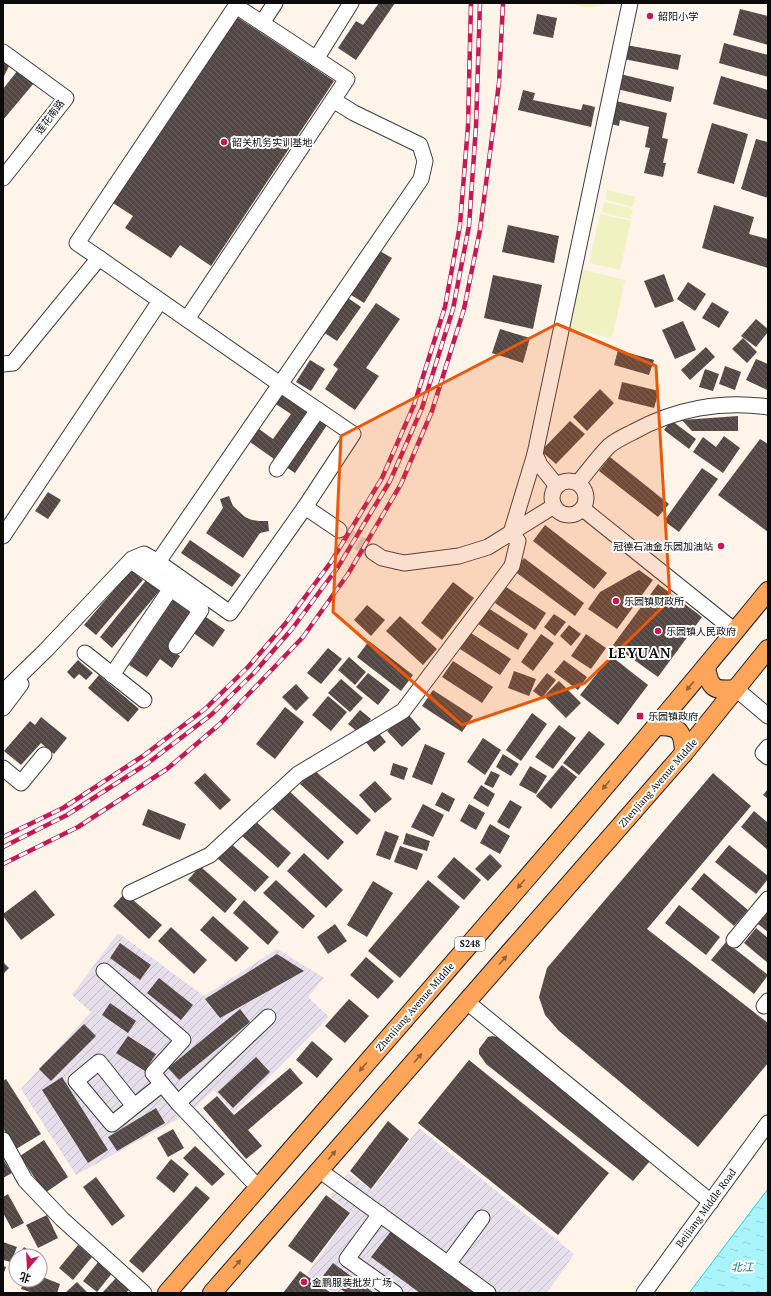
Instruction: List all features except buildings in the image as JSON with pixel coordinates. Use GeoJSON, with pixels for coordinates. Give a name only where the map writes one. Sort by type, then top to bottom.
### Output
{"type":"FeatureCollection","features":[{"type":"Feature","properties":{"kind":"main road","name":"Zhenjiang Avenue Middle"},"geometry":{"type":"LineString","coordinates":[[167,1293],[485,926],[706,667],[768,591]]}},
{"type":"Feature","properties":{"kind":"main road","name":"Zhenjiang Avenue Middle"},"geometry":{"type":"LineString","coordinates":[[212,1293],[684,753],[768,649]]}},
{"type":"Feature","properties":{"kind":"main road"},"geometry":{"type":"LineString","coordinates":[[706,667],[709,681],[714,688],[720,690],[736,689]]}},
{"type":"Feature","properties":{"kind":"main road"},"geometry":{"type":"LineString","coordinates":[[656,726],[671,726],[680,732],[683,740],[684,753]]}},
{"type":"Feature","properties":{"kind":"street"},"geometry":{"type":"LineString","coordinates":[[262,23],[275,3]]}},
{"type":"Feature","properties":{"kind":"street"},"geometry":{"type":"LineString","coordinates":[[316,59],[351,3]]}},
{"type":"Feature","properties":{"kind":"street"},"geometry":{"type":"LineString","coordinates":[[511,533],[535,454],[630,3]]}},
{"type":"Feature","properties":{"kind":"street"},"geometry":{"type":"LineString","coordinates":[[137,565],[175,583],[230,613],[305,507],[353,434],[77,243],[236,6],[347,79],[187,319]]}},
{"type":"Feature","properties":{"kind":"street","name":"莲花南路"},"geometry":{"type":"LineString","coordinates":[[3,52],[66,98],[3,178]]}},
{"type":"Feature","properties":{"kind":"street"},"geometry":{"type":"LineString","coordinates":[[158,562],[281,385],[421,179],[425,161],[420,145],[354,113],[333,100]]}},
{"type":"Feature","properties":{"kind":"street"},"geometry":{"type":"LineString","coordinates":[[3,364],[13,363],[99,258]]}},
{"type":"Feature","properties":{"kind":"street"},"geometry":{"type":"LineString","coordinates":[[3,536],[160,300]]}},
{"type":"Feature","properties":{"kind":"street"},"geometry":{"type":"LineString","coordinates":[[578,483],[610,445],[651,422],[673,414],[709,406],[742,405],[768,407]]}},
{"type":"Feature","properties":{"kind":"street"},"geometry":{"type":"LineString","coordinates":[[277,469],[318,410]]}},
{"type":"Feature","properties":{"kind":"street"},"geometry":{"type":"LineString","coordinates":[[535,454],[540,465],[557,486]]}},
{"type":"Feature","properties":{"kind":"street"},"geometry":{"type":"LineString","coordinates":[[567,481],[578,483],[583,487],[587,498],[583,509],[578,513],[567,515],[554,506],[552,495],[557,486],[567,481]]}},
{"type":"Feature","properties":{"kind":"street"},"geometry":{"type":"LineString","coordinates":[[373,552],[382,558],[404,562],[459,556],[488,547],[554,506]]}},
{"type":"Feature","properties":{"kind":"street"},"geometry":{"type":"LineString","coordinates":[[305,507],[339,530]]}},
{"type":"Feature","properties":{"kind":"street"},"geometry":{"type":"LineString","coordinates":[[583,509],[735,631]]}},
{"type":"Feature","properties":{"kind":"street"},"geometry":{"type":"LineString","coordinates":[[130,893],[210,855],[298,774],[403,711],[512,566],[518,541],[511,533]]}},
{"type":"Feature","properties":{"kind":"street"},"geometry":{"type":"LineString","coordinates":[[3,692],[46,650],[132,559],[144,554],[158,562],[175,583],[201,610],[176,646]]}},
{"type":"Feature","properties":{"kind":"street"},"geometry":{"type":"LineString","coordinates":[[112,674],[175,583]]}},
{"type":"Feature","properties":{"kind":"street"},"geometry":{"type":"LineString","coordinates":[[3,708],[46,650]]}},
{"type":"Feature","properties":{"kind":"street"},"geometry":{"type":"LineString","coordinates":[[85,653],[144,700]]}},
{"type":"Feature","properties":{"kind":"street"},"geometry":{"type":"LineString","coordinates":[[736,689],[768,716]]}},
{"type":"Feature","properties":{"kind":"street"},"geometry":{"type":"LineString","coordinates":[[768,747],[763,753],[768,757]]}},
{"type":"Feature","properties":{"kind":"street"},"geometry":{"type":"LineString","coordinates":[[3,768],[21,783],[44,755]]}},
{"type":"Feature","properties":{"kind":"street"},"geometry":{"type":"LineString","coordinates":[[734,940],[768,898]]}},
{"type":"Feature","properties":{"kind":"street"},"geometry":{"type":"LineString","coordinates":[[104,971],[184,1040],[153,1073],[178,1103],[258,1187]]}},
{"type":"Feature","properties":{"kind":"street"},"geometry":{"type":"LineString","coordinates":[[467,1002],[711,1202]]}},
{"type":"Feature","properties":{"kind":"street"},"geometry":{"type":"LineString","coordinates":[[178,1103],[268,1017]]}},
{"type":"Feature","properties":{"kind":"street"},"geometry":{"type":"LineString","coordinates":[[134,1106],[162,1084]]}},
{"type":"Feature","properties":{"kind":"street","name":"Beijiang Middle Road"},"geometry":{"type":"LineString","coordinates":[[644,1293],[768,1123]]}},
{"type":"Feature","properties":{"kind":"street"},"geometry":{"type":"LineString","coordinates":[[3,1140],[25,1180],[62,1220],[144,1293]]}},
{"type":"Feature","properties":{"kind":"street"},"geometry":{"type":"LineString","coordinates":[[319,1170],[488,1293]]}},
{"type":"Feature","properties":{"kind":"street"},"geometry":{"type":"LineString","coordinates":[[380,1214],[347,1259],[394,1293]]}},
{"type":"Feature","properties":{"kind":"street"},"geometry":{"type":"LineString","coordinates":[[448,1264],[482,1218]]}},
{"type":"Feature","properties":{"kind":"highlighted area"},"geometry":{"type":"Polygon","coordinates":[[[557,324],[656,366],[670,600],[585,683],[462,725],[333,612],[341,436],[557,324]]]}},
{"type":"Feature","properties":{"kind":"shaded area"},"geometry":{"type":"Polygon","coordinates":[[[118,933],[204,996],[277,949],[324,978],[308,997],[329,1017],[234,1113],[214,1090],[195,1107],[246,1161],[233,1174],[180,1118],[76,1175],[21,1089],[91,1012],[72,995],[118,933]]]}},
{"type":"Feature","properties":{"kind":"shaded area"},"geometry":{"type":"Polygon","coordinates":[[[419,1128],[574,1254],[547,1293],[334,1293],[307,1274],[351,1213],[330,1196],[348,1173],[372,1190],[419,1128]]]}},
{"type":"Feature","properties":{"kind":"green space"},"geometry":{"type":"Polygon","coordinates":[[[572,3],[605,3],[588,8],[572,3]]]}},
{"type":"Feature","properties":{"kind":"green space"},"geometry":{"type":"Polygon","coordinates":[[[607,190],[636,197],[633,207],[605,199],[607,190]]]}},
{"type":"Feature","properties":{"kind":"green space"},"geometry":{"type":"Polygon","coordinates":[[[604,202],[633,209],[630,219],[602,212],[604,202]]]}},
{"type":"Feature","properties":{"kind":"green space"},"geometry":{"type":"Polygon","coordinates":[[[600,214],[631,221],[620,270],[589,263],[600,214]]]}},
{"type":"Feature","properties":{"kind":"green space"},"geometry":{"type":"Polygon","coordinates":[[[581,269],[625,280],[612,338],[568,328],[581,269]]]}},
{"type":"Feature","properties":{"kind":"water","name":"北江"},"geometry":{"type":"Polygon","coordinates":[[[768,1189],[768,1293],[689,1293],[768,1189]]]}},
{"type":"Feature","properties":{"kind":"tunnel"},"geometry":{"type":"LineString","coordinates":[[339,530],[373,552]]}},
{"type":"Feature","properties":{"kind":"railway"},"geometry":{"type":"LineString","coordinates":[[3,837],[63,808],[143,756],[205,709],[248,667],[285,624],[331,562],[382,478],[414,405],[445,307],[460,225],[468,126],[471,3]]}},
{"type":"Feature","properties":{"kind":"railway"},"geometry":{"type":"LineString","coordinates":[[3,847],[67,815],[148,763],[211,715],[254,673],[292,629],[338,567],[390,481],[422,408],[453,309],[469,226],[476,126],[480,3]]}},
{"type":"Feature","properties":{"kind":"railway"},"geometry":{"type":"LineString","coordinates":[[3,864],[78,827],[167,769],[221,723],[303,637],[348,574],[401,484],[432,411],[464,309],[480,230],[499,83],[503,3]]}},
{"type":"Feature","properties":{"kind":"place","name":"韶阳小学"},"geometry":{"type":"Point","coordinates":[650,16]}},
{"type":"Feature","properties":{"kind":"place","name":"韶关机务实训基地"},"geometry":{"type":"Point","coordinates":[224,142]}},
{"type":"Feature","properties":{"kind":"place","name":"冠德石油金乐园加油站"},"geometry":{"type":"Point","coordinates":[721,546]}},
{"type":"Feature","properties":{"kind":"place","name":"乐园镇财政所"},"geometry":{"type":"Point","coordinates":[616,601]}},
{"type":"Feature","properties":{"kind":"place","name":"乐园镇人民政府"},"geometry":{"type":"Point","coordinates":[658,631]}},
{"type":"Feature","properties":{"kind":"place","name":"乐园镇政府"},"geometry":{"type":"Point","coordinates":[640,716]}},
{"type":"Feature","properties":{"kind":"place","name":"金鹏服装批发广场"},"geometry":{"type":"Point","coordinates":[304,1282]}},
{"type":"Feature","properties":{"kind":"district","name":"LEYUAN"},"geometry":{"type":"Point","coordinates":[640,652]}}]}
